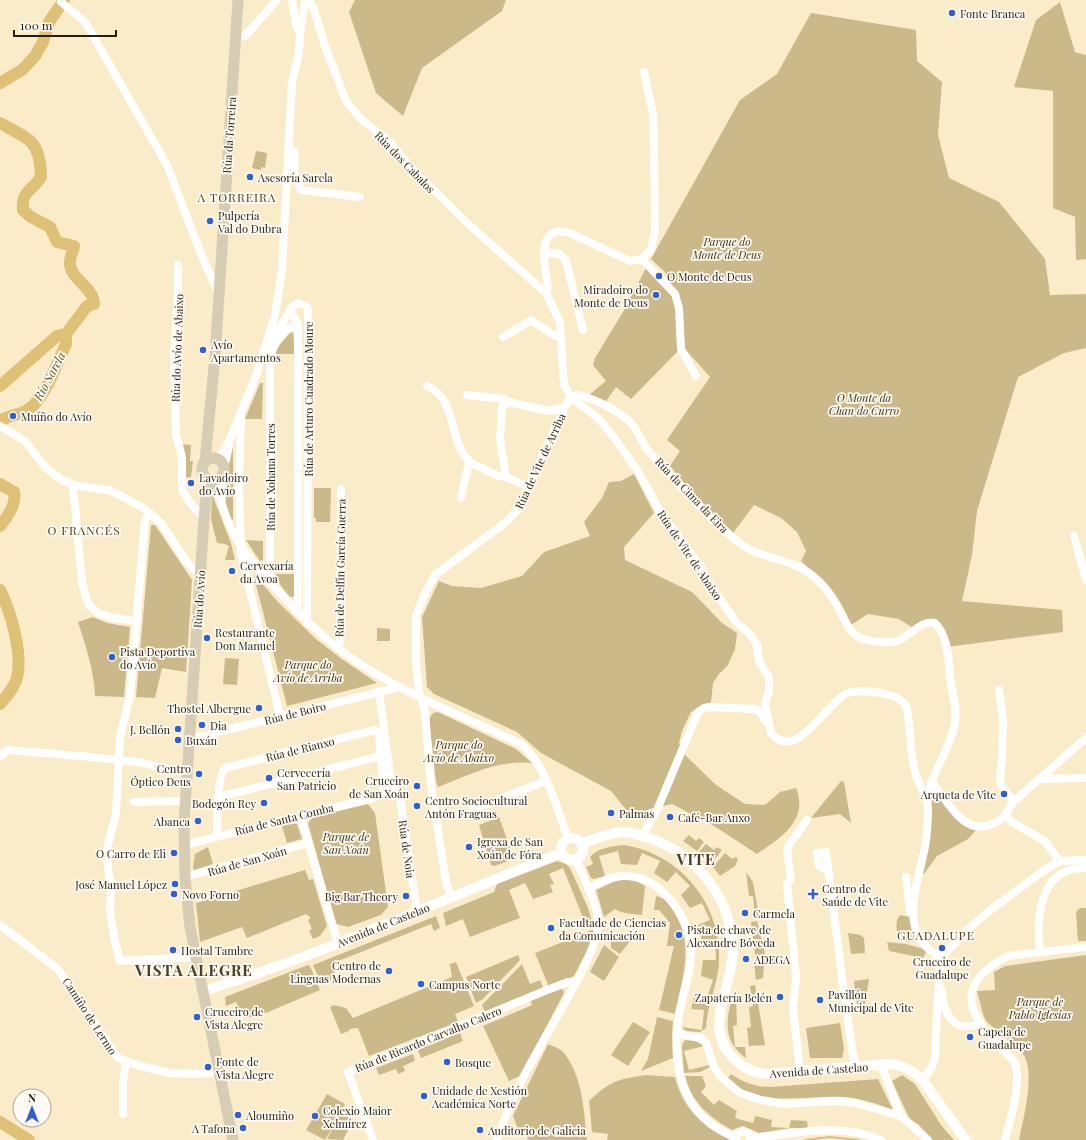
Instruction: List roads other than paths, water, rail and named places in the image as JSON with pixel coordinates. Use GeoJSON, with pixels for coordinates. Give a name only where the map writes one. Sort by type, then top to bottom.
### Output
{"type":"FeatureCollection","features":[{"type":"Feature","properties":{"kind":"main road","name":"Rúa da Torreira"},"geometry":{"type":"LineString","coordinates":[[219,295],[238,0]]}},
{"type":"Feature","properties":{"kind":"main road","name":"Rúa do Avío"},"geometry":{"type":"LineString","coordinates":[[219,295],[209,426],[214,470],[206,497],[204,518],[184,845],[185,878],[190,928],[233,1140]]}},
{"type":"Feature","properties":{"kind":"street"},"geometry":{"type":"LineString","coordinates":[[236,38],[245,36],[276,0]]}},
{"type":"Feature","properties":{"kind":"street"},"geometry":{"type":"LineString","coordinates":[[292,0],[296,24],[300,34]]}},
{"type":"Feature","properties":{"kind":"street"},"geometry":{"type":"LineString","coordinates":[[266,356],[275,315],[282,269],[292,82],[299,52],[304,0]]}},
{"type":"Feature","properties":{"kind":"street","name":"Rúa dos Cabalos"},"geometry":{"type":"LineString","coordinates":[[309,0],[314,10],[325,46],[346,101],[360,118],[390,142],[408,164],[467,223],[546,293],[559,319],[564,385],[572,398]]}},
{"type":"Feature","properties":{"kind":"street"},"geometry":{"type":"LineString","coordinates":[[61,2],[83,20],[167,165],[203,259],[219,295]]}},
{"type":"Feature","properties":{"kind":"street"},"geometry":{"type":"LineString","coordinates":[[583,330],[566,261],[560,254],[544,252],[549,236],[557,232],[566,232],[626,260],[634,262],[642,259],[651,249],[654,231],[653,114],[644,72]]}},
{"type":"Feature","properties":{"kind":"street"},"geometry":{"type":"LineString","coordinates":[[288,146],[295,153],[294,173],[301,190],[360,197]]}},
{"type":"Feature","properties":{"kind":"street","name":"Rúa dos Cabalos"},"geometry":{"type":"LineString","coordinates":[[544,252],[548,288],[546,293]]}},
{"type":"Feature","properties":{"kind":"street"},"geometry":{"type":"LineString","coordinates":[[642,259],[675,294],[679,308],[681,349],[696,376]]}},
{"type":"Feature","properties":{"kind":"street","name":"Rúa do Avío de Abaixo"},"geometry":{"type":"LineString","coordinates":[[178,265],[178,296],[174,357],[176,434],[182,457],[182,490],[191,504],[204,518]]}},
{"type":"Feature","properties":{"kind":"street","name":"Rúa de Arturo Cuadrado Moure"},"geometry":{"type":"LineString","coordinates":[[296,611],[298,594],[298,325],[290,310],[298,303],[304,305],[308,310],[307,623]]}},
{"type":"Feature","properties":{"kind":"street"},"geometry":{"type":"LineString","coordinates":[[290,310],[272,342],[256,376],[231,438],[214,470],[228,521],[240,543],[270,582],[307,623],[337,647],[365,667],[400,687],[521,744],[534,757],[568,839]]}},
{"type":"Feature","properties":{"kind":"street"},"geometry":{"type":"LineString","coordinates":[[504,337],[531,320],[555,336],[560,337]]}},
{"type":"Feature","properties":{"kind":"street","name":"Rúa de Xohana Torres"},"geometry":{"type":"LineString","coordinates":[[270,582],[270,371],[266,356],[276,342],[291,327],[298,325]]}},
{"type":"Feature","properties":{"kind":"street"},"geometry":{"type":"LineString","coordinates":[[256,376],[270,371]]}},
{"type":"Feature","properties":{"kind":"street"},"geometry":{"type":"LineString","coordinates":[[427,386],[438,392],[444,401],[458,440],[469,462],[498,477],[506,478],[528,487]]}},
{"type":"Feature","properties":{"kind":"street"},"geometry":{"type":"LineString","coordinates":[[467,395],[504,399],[509,402],[549,410],[565,407]]}},
{"type":"Feature","properties":{"kind":"street","name":"Rúa da Cima da Eira"},"geometry":{"type":"LineString","coordinates":[[572,398],[577,395],[586,397],[629,421],[646,447],[718,524],[748,550],[784,560],[808,571],[837,604],[848,626],[858,637],[876,641],[893,642],[932,623],[943,634],[949,658],[956,716],[952,734],[935,771],[932,782]]}},
{"type":"Feature","properties":{"kind":"street","name":"Rúa de Vite de Arriba"},"geometry":{"type":"LineString","coordinates":[[451,897],[446,882],[431,786],[425,713],[416,663],[416,614],[430,582],[440,571],[513,516],[520,508],[528,487],[565,407],[572,398]]}},
{"type":"Feature","properties":{"kind":"street","name":"Rúa de Vite de Abaixo"},"geometry":{"type":"LineString","coordinates":[[572,398],[599,420],[631,460],[660,511],[701,567],[710,585],[737,624],[750,634],[754,640],[757,645],[759,661],[769,677],[769,692],[765,704],[769,726]]}},
{"type":"Feature","properties":{"kind":"street"},"geometry":{"type":"LineString","coordinates":[[506,478],[500,427],[502,407],[509,402]]}},
{"type":"Feature","properties":{"kind":"street"},"geometry":{"type":"LineString","coordinates":[[241,413],[240,543],[245,576],[280,716]]}},
{"type":"Feature","properties":{"kind":"street"},"geometry":{"type":"LineString","coordinates":[[0,426],[26,441],[46,468],[73,485],[112,491],[133,501],[150,513],[160,522],[186,561],[200,577]]}},
{"type":"Feature","properties":{"kind":"street"},"geometry":{"type":"LineString","coordinates":[[231,438],[237,438],[240,445]]}},
{"type":"Feature","properties":{"kind":"street"},"geometry":{"type":"LineString","coordinates":[[461,498],[469,462]]}},
{"type":"Feature","properties":{"kind":"street"},"geometry":{"type":"LineString","coordinates":[[73,485],[82,582],[89,605],[98,613],[112,618],[136,621]]}},
{"type":"Feature","properties":{"kind":"street","name":"Rúa de Delfín García Guerra"},"geometry":{"type":"LineString","coordinates":[[337,647],[340,642],[341,489]]}},
{"type":"Feature","properties":{"kind":"street"},"geometry":{"type":"LineString","coordinates":[[150,513],[145,520],[130,695],[120,738],[116,814],[107,849],[111,884],[110,913],[114,941],[122,965],[196,957]]}},
{"type":"Feature","properties":{"kind":"street"},"geometry":{"type":"LineString","coordinates":[[1074,536],[1082,557],[1086,580]]}},
{"type":"Feature","properties":{"kind":"street"},"geometry":{"type":"LineString","coordinates":[[245,576],[249,569],[255,564]]}},
{"type":"Feature","properties":{"kind":"street","name":"Rúa de Boiro"},"geometry":{"type":"LineString","coordinates":[[190,739],[400,687]]}},
{"type":"Feature","properties":{"kind":"street"},"geometry":{"type":"LineString","coordinates":[[999,690],[1003,718],[1000,778],[1001,784],[1012,802]]}},
{"type":"Feature","properties":{"kind":"street","name":"Rúa de Noia"},"geometry":{"type":"LineString","coordinates":[[379,691],[392,790],[397,792],[400,799],[417,911]]}},
{"type":"Feature","properties":{"kind":"street"},"geometry":{"type":"LineString","coordinates":[[642,836],[646,826],[652,822],[692,724],[701,710],[709,707],[755,710],[761,713],[769,726],[771,733],[776,738],[784,741],[792,740],[806,734],[836,701],[849,692],[873,692],[896,698],[902,701],[907,708],[916,775],[922,791],[927,797]]}},
{"type":"Feature","properties":{"kind":"street"},"geometry":{"type":"LineString","coordinates":[[425,713],[432,707],[439,706]]}},
{"type":"Feature","properties":{"kind":"street","name":"Rúa de Rianxo"},"geometry":{"type":"LineString","coordinates":[[219,797],[223,770],[235,765],[375,730],[378,732],[381,756]]}},
{"type":"Feature","properties":{"kind":"street"},"geometry":{"type":"LineString","coordinates":[[932,782],[958,816],[970,825],[985,827],[997,823],[1006,815],[1012,802],[1086,738]]}},
{"type":"Feature","properties":{"kind":"street"},"geometry":{"type":"LineString","coordinates":[[1,756],[7,750],[97,757],[118,761],[143,763],[179,772],[188,772]]}},
{"type":"Feature","properties":{"kind":"street"},"geometry":{"type":"LineString","coordinates":[[217,836],[219,797],[241,791],[381,756],[384,795],[392,790]]}},
{"type":"Feature","properties":{"kind":"street"},"geometry":{"type":"LineString","coordinates":[[1040,779],[1086,778]]}},
{"type":"Feature","properties":{"kind":"street"},"geometry":{"type":"LineString","coordinates":[[473,810],[545,781]]}},
{"type":"Feature","properties":{"kind":"street"},"geometry":{"type":"LineString","coordinates":[[912,921],[913,894],[926,840],[928,810],[927,797],[932,782]]}},
{"type":"Feature","properties":{"kind":"street","name":"Rúa de Santa Comba"},"geometry":{"type":"LineString","coordinates":[[184,845],[384,795]]}},
{"type":"Feature","properties":{"kind":"street"},"geometry":{"type":"LineString","coordinates":[[134,802],[186,801]]}},
{"type":"Feature","properties":{"kind":"street"},"geometry":{"type":"LineString","coordinates":[[300,815],[338,944]]}},
{"type":"Feature","properties":{"kind":"street"},"geometry":{"type":"LineString","coordinates":[[1006,815],[1012,822],[1046,842],[1059,860]]}},
{"type":"Feature","properties":{"kind":"street"},"geometry":{"type":"LineString","coordinates":[[800,1071],[793,1008],[796,978],[787,884],[791,880],[787,851],[789,845],[806,820]]}},
{"type":"Feature","properties":{"kind":"street","name":"Avenida de Castelao"},"geometry":{"type":"LineString","coordinates":[[581,844],[616,833],[626,832],[642,836],[672,848],[694,865],[712,885],[722,905],[730,930],[733,956],[730,978],[720,1011],[720,1035],[729,1053],[743,1066],[758,1073],[895,1065],[914,1073],[923,1081],[966,1140]]}},
{"type":"Feature","properties":{"kind":"street"},"geometry":{"type":"LineString","coordinates":[[568,839],[577,840],[581,844],[581,854],[576,859]]}},
{"type":"Feature","properties":{"kind":"street"},"geometry":{"type":"LineString","coordinates":[[568,839],[561,846],[561,853],[566,858],[576,859]]}},
{"type":"Feature","properties":{"kind":"street","name":"Rúa de San Xoán"},"geometry":{"type":"LineString","coordinates":[[185,878],[308,843]]}},
{"type":"Feature","properties":{"kind":"street","name":"Avenida de Castelao"},"geometry":{"type":"LineString","coordinates":[[203,992],[248,978],[338,944],[561,853]]}},
{"type":"Feature","properties":{"kind":"street"},"geometry":{"type":"LineString","coordinates":[[496,1140],[528,1068],[590,954],[597,934],[596,915],[588,889],[576,859]]}},
{"type":"Feature","properties":{"kind":"street"},"geometry":{"type":"LineString","coordinates":[[923,1081],[932,1067],[935,1058],[941,958],[966,931],[989,911],[1059,860],[1086,860]]}},
{"type":"Feature","properties":{"kind":"street"},"geometry":{"type":"LineString","coordinates":[[1040,952],[1039,924],[1042,904],[1047,887],[1056,878],[1068,870],[1086,868]]}},
{"type":"Feature","properties":{"kind":"street"},"geometry":{"type":"LineString","coordinates":[[828,871],[855,1067]]}},
{"type":"Feature","properties":{"kind":"street"},"geometry":{"type":"LineString","coordinates":[[588,889],[610,878],[630,876],[654,886],[675,906],[688,933],[691,960],[680,1005],[677,1034],[680,1078],[687,1098],[696,1110],[713,1125],[736,1138],[741,1131],[749,1133],[751,1139],[838,1130],[857,1132],[881,1140]]}},
{"type":"Feature","properties":{"kind":"street"},"geometry":{"type":"LineString","coordinates":[[906,877],[912,921],[921,942],[941,958]]}},
{"type":"Feature","properties":{"kind":"street","name":"Camiño de Lermo"},"geometry":{"type":"LineString","coordinates":[[0,925],[58,969],[113,1053],[118,1058],[126,1062],[171,1072],[196,1074],[218,1072]]}},
{"type":"Feature","properties":{"kind":"street"},"geometry":{"type":"LineString","coordinates":[[1005,1140],[1016,1087],[1017,1068],[1014,1061],[979,1024],[972,998],[972,991],[976,981],[998,961],[1008,956],[1086,947]]}},
{"type":"Feature","properties":{"kind":"street"},"geometry":{"type":"LineString","coordinates":[[940,969],[944,1009],[948,1015],[954,1022],[963,1026],[973,1026],[979,1024]]}},
{"type":"Feature","properties":{"kind":"street","name":"Rúa de Ricardo Carvalho Calero"},"geometry":{"type":"LineString","coordinates":[[373,1140],[348,1072],[568,982],[575,982]]}},
{"type":"Feature","properties":{"kind":"street"},"geometry":{"type":"LineString","coordinates":[[677,1034],[701,1038],[706,1043],[714,1068],[734,1090],[740,1093],[760,1100],[783,1104],[838,1101],[856,1103],[901,1116],[928,1140]]}},
{"type":"Feature","properties":{"kind":"street"},"geometry":{"type":"LineString","coordinates":[[123,1114],[123,1081],[126,1062]]}},
{"type":"Feature","properties":{"kind":"street"},"geometry":{"type":"LineString","coordinates":[[881,1065],[901,1116]]}},
{"type":"Feature","properties":{"kind":"waterway","name":"Río Sarela"},"geometry":{"type":"LineString","coordinates":[[0,83],[22,70],[35,56],[43,42],[49,22],[64,0]]}},
{"type":"Feature","properties":{"kind":"waterway","name":"Río Sarela"},"geometry":{"type":"LineString","coordinates":[[0,123],[19,133],[31,142],[38,155],[41,177],[25,195],[23,210],[31,217],[50,227],[57,242],[74,246],[70,260],[71,268],[73,273],[90,293],[94,304],[87,306],[66,334],[66,344],[55,370],[46,388],[35,404],[26,411],[7,417],[0,421]]}},
{"type":"Feature","properties":{"kind":"waterway","name":"Río Sarela"},"geometry":{"type":"LineString","coordinates":[[0,386],[57,336],[66,334]]}},
{"type":"Feature","properties":{"kind":"waterway","name":"Río Sarela"},"geometry":{"type":"LineString","coordinates":[[0,484],[14,492],[15,496],[11,510],[0,526]]}},
{"type":"Feature","properties":{"kind":"waterway","name":"Río Sarela"},"geometry":{"type":"LineString","coordinates":[[0,520],[8,517]]}},
{"type":"Feature","properties":{"kind":"waterway","name":"Río Sarela"},"geometry":{"type":"LineString","coordinates":[[0,590],[12,621],[18,657],[17,678],[8,695],[0,704]]}},
{"type":"Feature","properties":{"kind":"waterway","name":"Río Sarela"},"geometry":{"type":"LineString","coordinates":[[0,1122],[29,1140]]}},
{"type":"Feature","properties":{"kind":"waterway"},"geometry":{"type":"LineString","coordinates":[[805,1140],[829,1137],[859,1140]]}},
{"type":"Feature","properties":{"kind":"place","name":"Fonte Branca"},"geometry":{"type":"Point","coordinates":[952,13]}},
{"type":"Feature","properties":{"kind":"place","name":"Asesoría Sarela"},"geometry":{"type":"Point","coordinates":[250,177]}},
{"type":"Feature","properties":{"kind":"place","name":"Pulpería Val do Dubra"},"geometry":{"type":"Point","coordinates":[210,221]}},
{"type":"Feature","properties":{"kind":"place","name":"O Monte de Deus"},"geometry":{"type":"Point","coordinates":[659,276]}},
{"type":"Feature","properties":{"kind":"place","name":"Miradoiro do Monte de Deus"},"geometry":{"type":"Point","coordinates":[656,295]}},
{"type":"Feature","properties":{"kind":"place","name":"Avío Apartamentos"},"geometry":{"type":"Point","coordinates":[203,350]}},
{"type":"Feature","properties":{"kind":"place","name":"Muíño do Avío"},"geometry":{"type":"Point","coordinates":[13,416]}},
{"type":"Feature","properties":{"kind":"place","name":"Lavadoiro do Avío"},"geometry":{"type":"Point","coordinates":[191,483]}},
{"type":"Feature","properties":{"kind":"place","name":"Cervexaría da Avoa"},"geometry":{"type":"Point","coordinates":[232,571]}},
{"type":"Feature","properties":{"kind":"place","name":"Restaurante Don Manuel"},"geometry":{"type":"Point","coordinates":[207,638]}},
{"type":"Feature","properties":{"kind":"place","name":"Pista Deportiva do Avío"},"geometry":{"type":"Point","coordinates":[112,657]}},
{"type":"Feature","properties":{"kind":"place","name":"Thostel Albergue"},"geometry":{"type":"Point","coordinates":[259,708]}},
{"type":"Feature","properties":{"kind":"place","name":"Dia"},"geometry":{"type":"Point","coordinates":[202,725]}},
{"type":"Feature","properties":{"kind":"place","name":"J. Bellón"},"geometry":{"type":"Point","coordinates":[178,729]}},
{"type":"Feature","properties":{"kind":"place","name":"Buxán"},"geometry":{"type":"Point","coordinates":[178,740]}},
{"type":"Feature","properties":{"kind":"place","name":"Centro Óptico Deus"},"geometry":{"type":"Point","coordinates":[199,774]}},
{"type":"Feature","properties":{"kind":"place","name":"Cervecería San Patricio"},"geometry":{"type":"Point","coordinates":[269,778]}},
{"type":"Feature","properties":{"kind":"place","name":"Cruceiro de San Xoán"},"geometry":{"type":"Point","coordinates":[417,786]}},
{"type":"Feature","properties":{"kind":"place","name":"Arqueta de Vite"},"geometry":{"type":"Point","coordinates":[1004,794]}},
{"type":"Feature","properties":{"kind":"place","name":"Bodegón Rey"},"geometry":{"type":"Point","coordinates":[264,803]}},
{"type":"Feature","properties":{"kind":"place","name":"Centro Sociocultural Antón Fraguas"},"geometry":{"type":"Point","coordinates":[417,806]}},
{"type":"Feature","properties":{"kind":"place","name":"Palmas"},"geometry":{"type":"Point","coordinates":[611,813]}},
{"type":"Feature","properties":{"kind":"place","name":"Café-Bar Anxo"},"geometry":{"type":"Point","coordinates":[670,817]}},
{"type":"Feature","properties":{"kind":"place","name":"Abanca"},"geometry":{"type":"Point","coordinates":[198,821]}},
{"type":"Feature","properties":{"kind":"place","name":"Igrexa de San Xoán de Fóra"},"geometry":{"type":"Point","coordinates":[469,847]}},
{"type":"Feature","properties":{"kind":"place","name":"O Carro de Eli"},"geometry":{"type":"Point","coordinates":[174,853]}},
{"type":"Feature","properties":{"kind":"place","name":"José Manuel López"},"geometry":{"type":"Point","coordinates":[175,884]}},
{"type":"Feature","properties":{"kind":"place","name":"Novo Forno"},"geometry":{"type":"Point","coordinates":[174,894]}},
{"type":"Feature","properties":{"kind":"place","name":"Centro de Saúde de Vite"},"geometry":{"type":"Point","coordinates":[813,894]}},
{"type":"Feature","properties":{"kind":"place","name":"Big Bar Theory"},"geometry":{"type":"Point","coordinates":[406,896]}},
{"type":"Feature","properties":{"kind":"place","name":"Carmela"},"geometry":{"type":"Point","coordinates":[745,913]}},
{"type":"Feature","properties":{"kind":"place","name":"Facultade de Ciencias da Comunicación"},"geometry":{"type":"Point","coordinates":[551,928]}},
{"type":"Feature","properties":{"kind":"place","name":"Pista de chave de Alexandre Bóveda"},"geometry":{"type":"Point","coordinates":[679,935]}},
{"type":"Feature","properties":{"kind":"place","name":"Cruceiro de Guadalupe"},"geometry":{"type":"Point","coordinates":[942,948]}},
{"type":"Feature","properties":{"kind":"place","name":"Hostal Tambre"},"geometry":{"type":"Point","coordinates":[173,950]}},
{"type":"Feature","properties":{"kind":"place","name":"ADEGA"},"geometry":{"type":"Point","coordinates":[746,959]}},
{"type":"Feature","properties":{"kind":"place","name":"Centro de Linguas Modernas"},"geometry":{"type":"Point","coordinates":[389,971]}},
{"type":"Feature","properties":{"kind":"place","name":"Campus Norte"},"geometry":{"type":"Point","coordinates":[421,984]}},
{"type":"Feature","properties":{"kind":"place","name":"Zapatería Belén"},"geometry":{"type":"Point","coordinates":[780,997]}},
{"type":"Feature","properties":{"kind":"place","name":"Pavillón Municipal de Vite"},"geometry":{"type":"Point","coordinates":[820,1000]}},
{"type":"Feature","properties":{"kind":"place","name":"Cruceiro de Vista Alegre"},"geometry":{"type":"Point","coordinates":[197,1017]}},
{"type":"Feature","properties":{"kind":"place","name":"Capela de Guadalupe"},"geometry":{"type":"Point","coordinates":[970,1037]}},
{"type":"Feature","properties":{"kind":"place","name":"Bosque"},"geometry":{"type":"Point","coordinates":[447,1062]}},
{"type":"Feature","properties":{"kind":"place","name":"Fonte de Vista Alegre"},"geometry":{"type":"Point","coordinates":[208,1067]}},
{"type":"Feature","properties":{"kind":"place","name":"Unidade de Xestión Académica Norte"},"geometry":{"type":"Point","coordinates":[424,1096]}},
{"type":"Feature","properties":{"kind":"place","name":"Aloumiño"},"geometry":{"type":"Point","coordinates":[238,1115]}},
{"type":"Feature","properties":{"kind":"place","name":"Colexio Maior Xelmírez"},"geometry":{"type":"Point","coordinates":[315,1116]}},
{"type":"Feature","properties":{"kind":"place","name":"A Tafona"},"geometry":{"type":"Point","coordinates":[243,1128]}},
{"type":"Feature","properties":{"kind":"place","name":"Auditorio de Galicia"},"geometry":{"type":"Point","coordinates":[480,1130]}},
{"type":"Feature","properties":{"kind":"district","name":"A TORREIRA"},"geometry":{"type":"Point","coordinates":[237,197]}},
{"type":"Feature","properties":{"kind":"district","name":"O FRANCÉS"},"geometry":{"type":"Point","coordinates":[84,530]}},
{"type":"Feature","properties":{"kind":"district","name":"VITE"},"geometry":{"type":"Point","coordinates":[696,859]}},
{"type":"Feature","properties":{"kind":"district","name":"GUADALUPE"},"geometry":{"type":"Point","coordinates":[936,935]}},
{"type":"Feature","properties":{"kind":"district","name":"VISTA ALEGRE"},"geometry":{"type":"Point","coordinates":[194,970]}},
{"type":"Feature","properties":{"kind":"park label","name":"Parque do Monte de Deus"},"geometry":{"type":"Point","coordinates":[727,247]}},
{"type":"Feature","properties":{"kind":"park label","name":"O Monte da Chan do Curro"},"geometry":{"type":"Point","coordinates":[864,403]}},
{"type":"Feature","properties":{"kind":"park label","name":"Parque do Avío de Arriba"},"geometry":{"type":"Point","coordinates":[308,670]}},
{"type":"Feature","properties":{"kind":"park label","name":"Parque do Avío de Abaixo"},"geometry":{"type":"Point","coordinates":[459,750]}},
{"type":"Feature","properties":{"kind":"park label","name":"Parque de San Xoán"},"geometry":{"type":"Point","coordinates":[346,842]}},
{"type":"Feature","properties":{"kind":"park label","name":"Parque de Pablo Iglesias"},"geometry":{"type":"Point","coordinates":[1040,1007]}}]}
